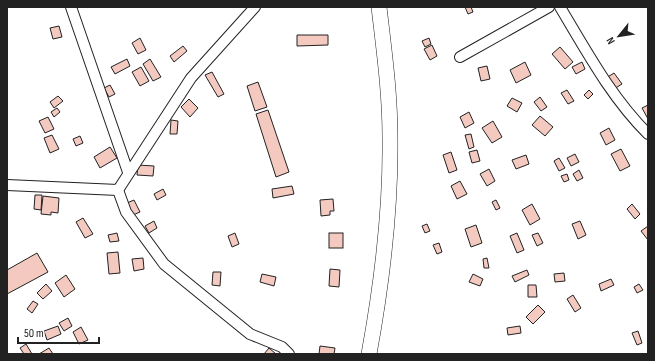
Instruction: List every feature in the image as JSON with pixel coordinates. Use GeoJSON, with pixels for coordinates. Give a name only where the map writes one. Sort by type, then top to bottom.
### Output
{"type":"FeatureCollection","features":[{"type":"Feature","properties":{"kind":"main road"},"geometry":{"type":"LineString","coordinates":[[369,354],[380,295],[386,229],[390,138],[387,78],[379,7]]}},
{"type":"Feature","properties":{"kind":"street"},"geometry":{"type":"LineString","coordinates":[[71,7],[128,172]]}},
{"type":"Feature","properties":{"kind":"street"},"geometry":{"type":"LineString","coordinates":[[255,7],[191,78],[128,172],[118,190],[126,212],[164,264],[250,334],[282,347],[289,354]]}},
{"type":"Feature","properties":{"kind":"street"},"geometry":{"type":"LineString","coordinates":[[460,57],[549,7]]}},
{"type":"Feature","properties":{"kind":"street"},"geometry":{"type":"LineString","coordinates":[[560,7],[608,87],[629,114],[648,134]]}},
{"type":"Feature","properties":{"kind":"street"},"geometry":{"type":"LineString","coordinates":[[7,185],[118,190]]}},
{"type":"Feature","properties":{"kind":"building"},"geometry":{"type":"Polygon","coordinates":[[[465,7],[471,7],[473,12],[468,14],[465,7]]]}},
{"type":"Feature","properties":{"kind":"building"},"geometry":{"type":"Polygon","coordinates":[[[59,26],[62,37],[53,39],[50,28],[59,26]]]}},
{"type":"Feature","properties":{"kind":"building"},"geometry":{"type":"Polygon","coordinates":[[[297,35],[328,35],[328,45],[297,46],[297,35]]]}},
{"type":"Feature","properties":{"kind":"building"},"geometry":{"type":"Polygon","coordinates":[[[140,38],[146,50],[138,54],[132,43],[140,38]]]}},
{"type":"Feature","properties":{"kind":"building"},"geometry":{"type":"Polygon","coordinates":[[[429,38],[431,44],[425,47],[422,41],[429,38]]]}},
{"type":"Feature","properties":{"kind":"building"},"geometry":{"type":"Polygon","coordinates":[[[432,45],[437,56],[430,60],[424,49],[432,45]]]}},
{"type":"Feature","properties":{"kind":"building"},"geometry":{"type":"Polygon","coordinates":[[[183,46],[187,51],[174,62],[170,56],[183,46]]]}},
{"type":"Feature","properties":{"kind":"building"},"geometry":{"type":"Polygon","coordinates":[[[560,47],[573,62],[565,69],[552,54],[560,47]]]}},
{"type":"Feature","properties":{"kind":"building"},"geometry":{"type":"Polygon","coordinates":[[[127,59],[130,66],[115,74],[111,67],[127,59]]]}},
{"type":"Feature","properties":{"kind":"building"},"geometry":{"type":"Polygon","coordinates":[[[150,59],[161,77],[153,81],[143,64],[150,59]]]}},
{"type":"Feature","properties":{"kind":"building"},"geometry":{"type":"Polygon","coordinates":[[[525,62],[531,75],[516,83],[510,70],[525,62]]]}},
{"type":"Feature","properties":{"kind":"building"},"geometry":{"type":"Polygon","coordinates":[[[582,62],[585,69],[576,74],[572,67],[582,62]]]}},
{"type":"Feature","properties":{"kind":"building"},"geometry":{"type":"Polygon","coordinates":[[[487,66],[490,79],[481,81],[478,68],[487,66]]]}},
{"type":"Feature","properties":{"kind":"building"},"geometry":{"type":"Polygon","coordinates":[[[141,67],[149,81],[140,86],[132,72],[141,67]]]}},
{"type":"Feature","properties":{"kind":"building"},"geometry":{"type":"Polygon","coordinates":[[[212,72],[224,94],[218,97],[205,75],[212,72]]]}},
{"type":"Feature","properties":{"kind":"building"},"geometry":{"type":"Polygon","coordinates":[[[614,73],[622,84],[614,89],[606,78],[614,73]]]}},
{"type":"Feature","properties":{"kind":"building"},"geometry":{"type":"Polygon","coordinates":[[[258,82],[267,107],[255,111],[247,86],[258,82]]]}},
{"type":"Feature","properties":{"kind":"building"},"geometry":{"type":"Polygon","coordinates":[[[110,85],[115,94],[109,97],[104,88],[110,85]]]}},
{"type":"Feature","properties":{"kind":"building"},"geometry":{"type":"Polygon","coordinates":[[[567,90],[574,101],[568,104],[561,93],[567,90]]]}},
{"type":"Feature","properties":{"kind":"building"},"geometry":{"type":"Polygon","coordinates":[[[589,90],[593,94],[588,99],[584,95],[589,90]]]}},
{"type":"Feature","properties":{"kind":"building"},"geometry":{"type":"Polygon","coordinates":[[[58,96],[63,101],[54,108],[50,102],[58,96]]]}},
{"type":"Feature","properties":{"kind":"building"},"geometry":{"type":"Polygon","coordinates":[[[540,97],[547,107],[541,111],[534,102],[540,97]]]}},
{"type":"Feature","properties":{"kind":"building"},"geometry":{"type":"Polygon","coordinates":[[[512,98],[522,103],[517,112],[507,106],[512,98]]]}},
{"type":"Feature","properties":{"kind":"building"},"geometry":{"type":"Polygon","coordinates":[[[189,99],[198,108],[190,117],[181,107],[189,99]]]}},
{"type":"Feature","properties":{"kind":"building"},"geometry":{"type":"Polygon","coordinates":[[[648,105],[648,119],[642,108],[648,105]]]}},
{"type":"Feature","properties":{"kind":"building"},"geometry":{"type":"Polygon","coordinates":[[[57,108],[60,112],[54,117],[51,112],[57,108]]]}},
{"type":"Feature","properties":{"kind":"building"},"geometry":{"type":"Polygon","coordinates":[[[268,110],[289,172],[276,177],[256,114],[268,110]]]}},
{"type":"Feature","properties":{"kind":"building"},"geometry":{"type":"Polygon","coordinates":[[[469,112],[474,123],[465,128],[460,117],[469,112]]]}},
{"type":"Feature","properties":{"kind":"building"},"geometry":{"type":"Polygon","coordinates":[[[540,116],[553,127],[545,136],[532,125],[540,116]]]}},
{"type":"Feature","properties":{"kind":"building"},"geometry":{"type":"Polygon","coordinates":[[[48,117],[54,129],[45,133],[39,121],[48,117]]]}},
{"type":"Feature","properties":{"kind":"building"},"geometry":{"type":"Polygon","coordinates":[[[171,120],[178,121],[177,134],[170,134],[171,120]]]}},
{"type":"Feature","properties":{"kind":"building"},"geometry":{"type":"Polygon","coordinates":[[[493,121],[502,137],[492,143],[482,128],[493,121]]]}},
{"type":"Feature","properties":{"kind":"building"},"geometry":{"type":"Polygon","coordinates":[[[609,128],[615,140],[606,145],[600,133],[609,128]]]}},
{"type":"Feature","properties":{"kind":"building"},"geometry":{"type":"Polygon","coordinates":[[[471,134],[474,147],[469,149],[465,135],[471,134]]]}},
{"type":"Feature","properties":{"kind":"building"},"geometry":{"type":"Polygon","coordinates":[[[52,135],[59,149],[50,153],[44,138],[52,135]]]}},
{"type":"Feature","properties":{"kind":"building"},"geometry":{"type":"Polygon","coordinates":[[[80,136],[83,143],[76,146],[73,139],[80,136]]]}},
{"type":"Feature","properties":{"kind":"building"},"geometry":{"type":"Polygon","coordinates":[[[110,147],[117,158],[100,168],[94,157],[110,147]]]}},
{"type":"Feature","properties":{"kind":"building"},"geometry":{"type":"Polygon","coordinates":[[[621,149],[630,166],[620,171],[611,154],[621,149]]]}},
{"type":"Feature","properties":{"kind":"building"},"geometry":{"type":"Polygon","coordinates":[[[477,150],[480,161],[472,163],[469,152],[477,150]]]}},
{"type":"Feature","properties":{"kind":"building"},"geometry":{"type":"Polygon","coordinates":[[[451,152],[457,170],[449,173],[443,155],[451,152]]]}},
{"type":"Feature","properties":{"kind":"building"},"geometry":{"type":"Polygon","coordinates":[[[575,154],[579,162],[571,166],[567,158],[575,154]]]}},
{"type":"Feature","properties":{"kind":"building"},"geometry":{"type":"Polygon","coordinates":[[[526,155],[529,164],[516,169],[512,160],[526,155]]]}},
{"type":"Feature","properties":{"kind":"building"},"geometry":{"type":"Polygon","coordinates":[[[559,158],[565,168],[559,171],[554,161],[559,158]]]}},
{"type":"Feature","properties":{"kind":"building"},"geometry":{"type":"Polygon","coordinates":[[[138,165],[154,166],[153,176],[137,175],[138,165]]]}},
{"type":"Feature","properties":{"kind":"building"},"geometry":{"type":"Polygon","coordinates":[[[489,169],[495,181],[487,186],[480,174],[489,169]]]}},
{"type":"Feature","properties":{"kind":"building"},"geometry":{"type":"Polygon","coordinates":[[[579,170],[583,178],[577,181],[573,174],[579,170]]]}},
{"type":"Feature","properties":{"kind":"building"},"geometry":{"type":"Polygon","coordinates":[[[567,174],[569,180],[564,182],[561,176],[567,174]]]}},
{"type":"Feature","properties":{"kind":"building"},"geometry":{"type":"Polygon","coordinates":[[[460,181],[467,194],[457,199],[451,186],[460,181]]]}},
{"type":"Feature","properties":{"kind":"building"},"geometry":{"type":"Polygon","coordinates":[[[292,186],[294,194],[273,198],[272,189],[292,186]]]}},
{"type":"Feature","properties":{"kind":"building"},"geometry":{"type":"Polygon","coordinates":[[[163,189],[166,195],[157,200],[154,194],[163,189]]]}},
{"type":"Feature","properties":{"kind":"building"},"geometry":{"type":"Polygon","coordinates":[[[35,195],[42,195],[41,210],[34,209],[35,195]]]}},
{"type":"Feature","properties":{"kind":"building"},"geometry":{"type":"Polygon","coordinates":[[[43,196],[59,198],[58,213],[51,212],[51,215],[41,214],[43,196]]]}},
{"type":"Feature","properties":{"kind":"building"},"geometry":{"type":"Polygon","coordinates":[[[333,199],[334,211],[330,211],[330,215],[321,216],[320,200],[333,199]]]}},
{"type":"Feature","properties":{"kind":"building"},"geometry":{"type":"Polygon","coordinates":[[[134,200],[140,212],[133,215],[127,203],[134,200]]]}},
{"type":"Feature","properties":{"kind":"building"},"geometry":{"type":"Polygon","coordinates":[[[496,200],[500,208],[496,210],[492,202],[496,200]]]}},
{"type":"Feature","properties":{"kind":"building"},"geometry":{"type":"Polygon","coordinates":[[[532,204],[540,219],[530,225],[522,210],[532,204]]]}},
{"type":"Feature","properties":{"kind":"building"},"geometry":{"type":"Polygon","coordinates":[[[632,204],[640,214],[635,219],[627,209],[632,204]]]}},
{"type":"Feature","properties":{"kind":"building"},"geometry":{"type":"Polygon","coordinates":[[[83,218],[93,234],[85,238],[76,222],[83,218]]]}},
{"type":"Feature","properties":{"kind":"building"},"geometry":{"type":"Polygon","coordinates":[[[154,221],[157,228],[149,233],[145,226],[154,221]]]}},
{"type":"Feature","properties":{"kind":"building"},"geometry":{"type":"Polygon","coordinates":[[[580,221],[586,235],[578,239],[572,224],[580,221]]]}},
{"type":"Feature","properties":{"kind":"building"},"geometry":{"type":"Polygon","coordinates":[[[427,224],[430,231],[425,233],[422,226],[427,224]]]}},
{"type":"Feature","properties":{"kind":"building"},"geometry":{"type":"Polygon","coordinates":[[[476,225],[482,243],[471,247],[465,229],[476,225]]]}},
{"type":"Feature","properties":{"kind":"building"},"geometry":{"type":"Polygon","coordinates":[[[648,226],[648,240],[641,231],[648,226]]]}},
{"type":"Feature","properties":{"kind":"building"},"geometry":{"type":"Polygon","coordinates":[[[117,233],[119,241],[110,242],[108,235],[117,233]]]}},
{"type":"Feature","properties":{"kind":"building"},"geometry":{"type":"Polygon","coordinates":[[[235,233],[239,244],[232,247],[228,236],[235,233]]]}},
{"type":"Feature","properties":{"kind":"building"},"geometry":{"type":"Polygon","coordinates":[[[329,233],[343,233],[343,248],[329,248],[329,233]]]}},
{"type":"Feature","properties":{"kind":"building"},"geometry":{"type":"Polygon","coordinates":[[[517,233],[524,250],[517,253],[510,236],[517,233]]]}},
{"type":"Feature","properties":{"kind":"building"},"geometry":{"type":"Polygon","coordinates":[[[538,233],[543,243],[537,246],[532,235],[538,233]]]}},
{"type":"Feature","properties":{"kind":"building"},"geometry":{"type":"Polygon","coordinates":[[[439,243],[442,252],[437,254],[433,245],[439,243]]]}},
{"type":"Feature","properties":{"kind":"building"},"geometry":{"type":"Polygon","coordinates":[[[118,252],[120,273],[109,274],[107,253],[118,252]]]}},
{"type":"Feature","properties":{"kind":"building"},"geometry":{"type":"Polygon","coordinates":[[[37,253],[48,272],[7,294],[7,270],[37,253]]]}},
{"type":"Feature","properties":{"kind":"building"},"geometry":{"type":"Polygon","coordinates":[[[143,258],[144,269],[134,271],[132,259],[143,258]]]}},
{"type":"Feature","properties":{"kind":"building"},"geometry":{"type":"Polygon","coordinates":[[[487,258],[489,268],[484,268],[483,259],[487,258]]]}},
{"type":"Feature","properties":{"kind":"building"},"geometry":{"type":"Polygon","coordinates":[[[330,269],[340,270],[339,287],[329,286],[330,269]]]}},
{"type":"Feature","properties":{"kind":"building"},"geometry":{"type":"Polygon","coordinates":[[[527,270],[529,275],[515,282],[512,276],[527,270]]]}},
{"type":"Feature","properties":{"kind":"building"},"geometry":{"type":"Polygon","coordinates":[[[213,272],[221,272],[220,286],[212,285],[213,272]]]}},
{"type":"Feature","properties":{"kind":"building"},"geometry":{"type":"Polygon","coordinates":[[[564,273],[565,281],[555,282],[554,274],[564,273]]]}},
{"type":"Feature","properties":{"kind":"building"},"geometry":{"type":"Polygon","coordinates":[[[262,274],[276,277],[274,286],[260,282],[262,274]]]}},
{"type":"Feature","properties":{"kind":"building"},"geometry":{"type":"Polygon","coordinates":[[[473,274],[483,279],[480,286],[469,282],[473,274]]]}},
{"type":"Feature","properties":{"kind":"building"},"geometry":{"type":"Polygon","coordinates":[[[66,275],[75,289],[64,297],[55,283],[66,275]]]}},
{"type":"Feature","properties":{"kind":"building"},"geometry":{"type":"Polygon","coordinates":[[[611,279],[614,285],[601,291],[599,284],[611,279]]]}},
{"type":"Feature","properties":{"kind":"building"},"geometry":{"type":"Polygon","coordinates":[[[46,284],[52,291],[43,299],[37,293],[46,284]]]}},
{"type":"Feature","properties":{"kind":"building"},"geometry":{"type":"Polygon","coordinates":[[[639,284],[643,290],[637,293],[634,287],[639,284]]]}},
{"type":"Feature","properties":{"kind":"building"},"geometry":{"type":"Polygon","coordinates":[[[528,285],[536,285],[537,297],[528,297],[528,285]]]}},
{"type":"Feature","properties":{"kind":"building"},"geometry":{"type":"Polygon","coordinates":[[[573,295],[581,308],[575,312],[567,299],[573,295]]]}},
{"type":"Feature","properties":{"kind":"building"},"geometry":{"type":"Polygon","coordinates":[[[33,301],[38,304],[32,313],[27,309],[33,301]]]}},
{"type":"Feature","properties":{"kind":"building"},"geometry":{"type":"Polygon","coordinates":[[[538,305],[545,312],[533,324],[526,317],[538,305]]]}},
{"type":"Feature","properties":{"kind":"building"},"geometry":{"type":"Polygon","coordinates":[[[68,318],[72,326],[64,331],[59,323],[68,318]]]}},
{"type":"Feature","properties":{"kind":"building"},"geometry":{"type":"Polygon","coordinates":[[[58,326],[61,334],[47,340],[44,331],[58,326]]]}},
{"type":"Feature","properties":{"kind":"building"},"geometry":{"type":"Polygon","coordinates":[[[520,326],[521,333],[508,335],[507,328],[520,326]]]}},
{"type":"Feature","properties":{"kind":"building"},"geometry":{"type":"Polygon","coordinates":[[[81,327],[88,340],[79,344],[73,332],[81,327]]]}},
{"type":"Feature","properties":{"kind":"building"},"geometry":{"type":"Polygon","coordinates":[[[638,331],[642,343],[637,345],[632,333],[638,331]]]}},
{"type":"Feature","properties":{"kind":"building"},"geometry":{"type":"Polygon","coordinates":[[[26,344],[32,354],[24,354],[20,348],[26,344]]]}},
{"type":"Feature","properties":{"kind":"building"},"geometry":{"type":"Polygon","coordinates":[[[320,346],[335,348],[334,354],[319,354],[320,346]]]}},
{"type":"Feature","properties":{"kind":"building"},"geometry":{"type":"Polygon","coordinates":[[[49,348],[53,354],[39,354],[49,348]]]}},
{"type":"Feature","properties":{"kind":"building"},"geometry":{"type":"Polygon","coordinates":[[[269,348],[276,354],[264,354],[269,348]]]}}]}
